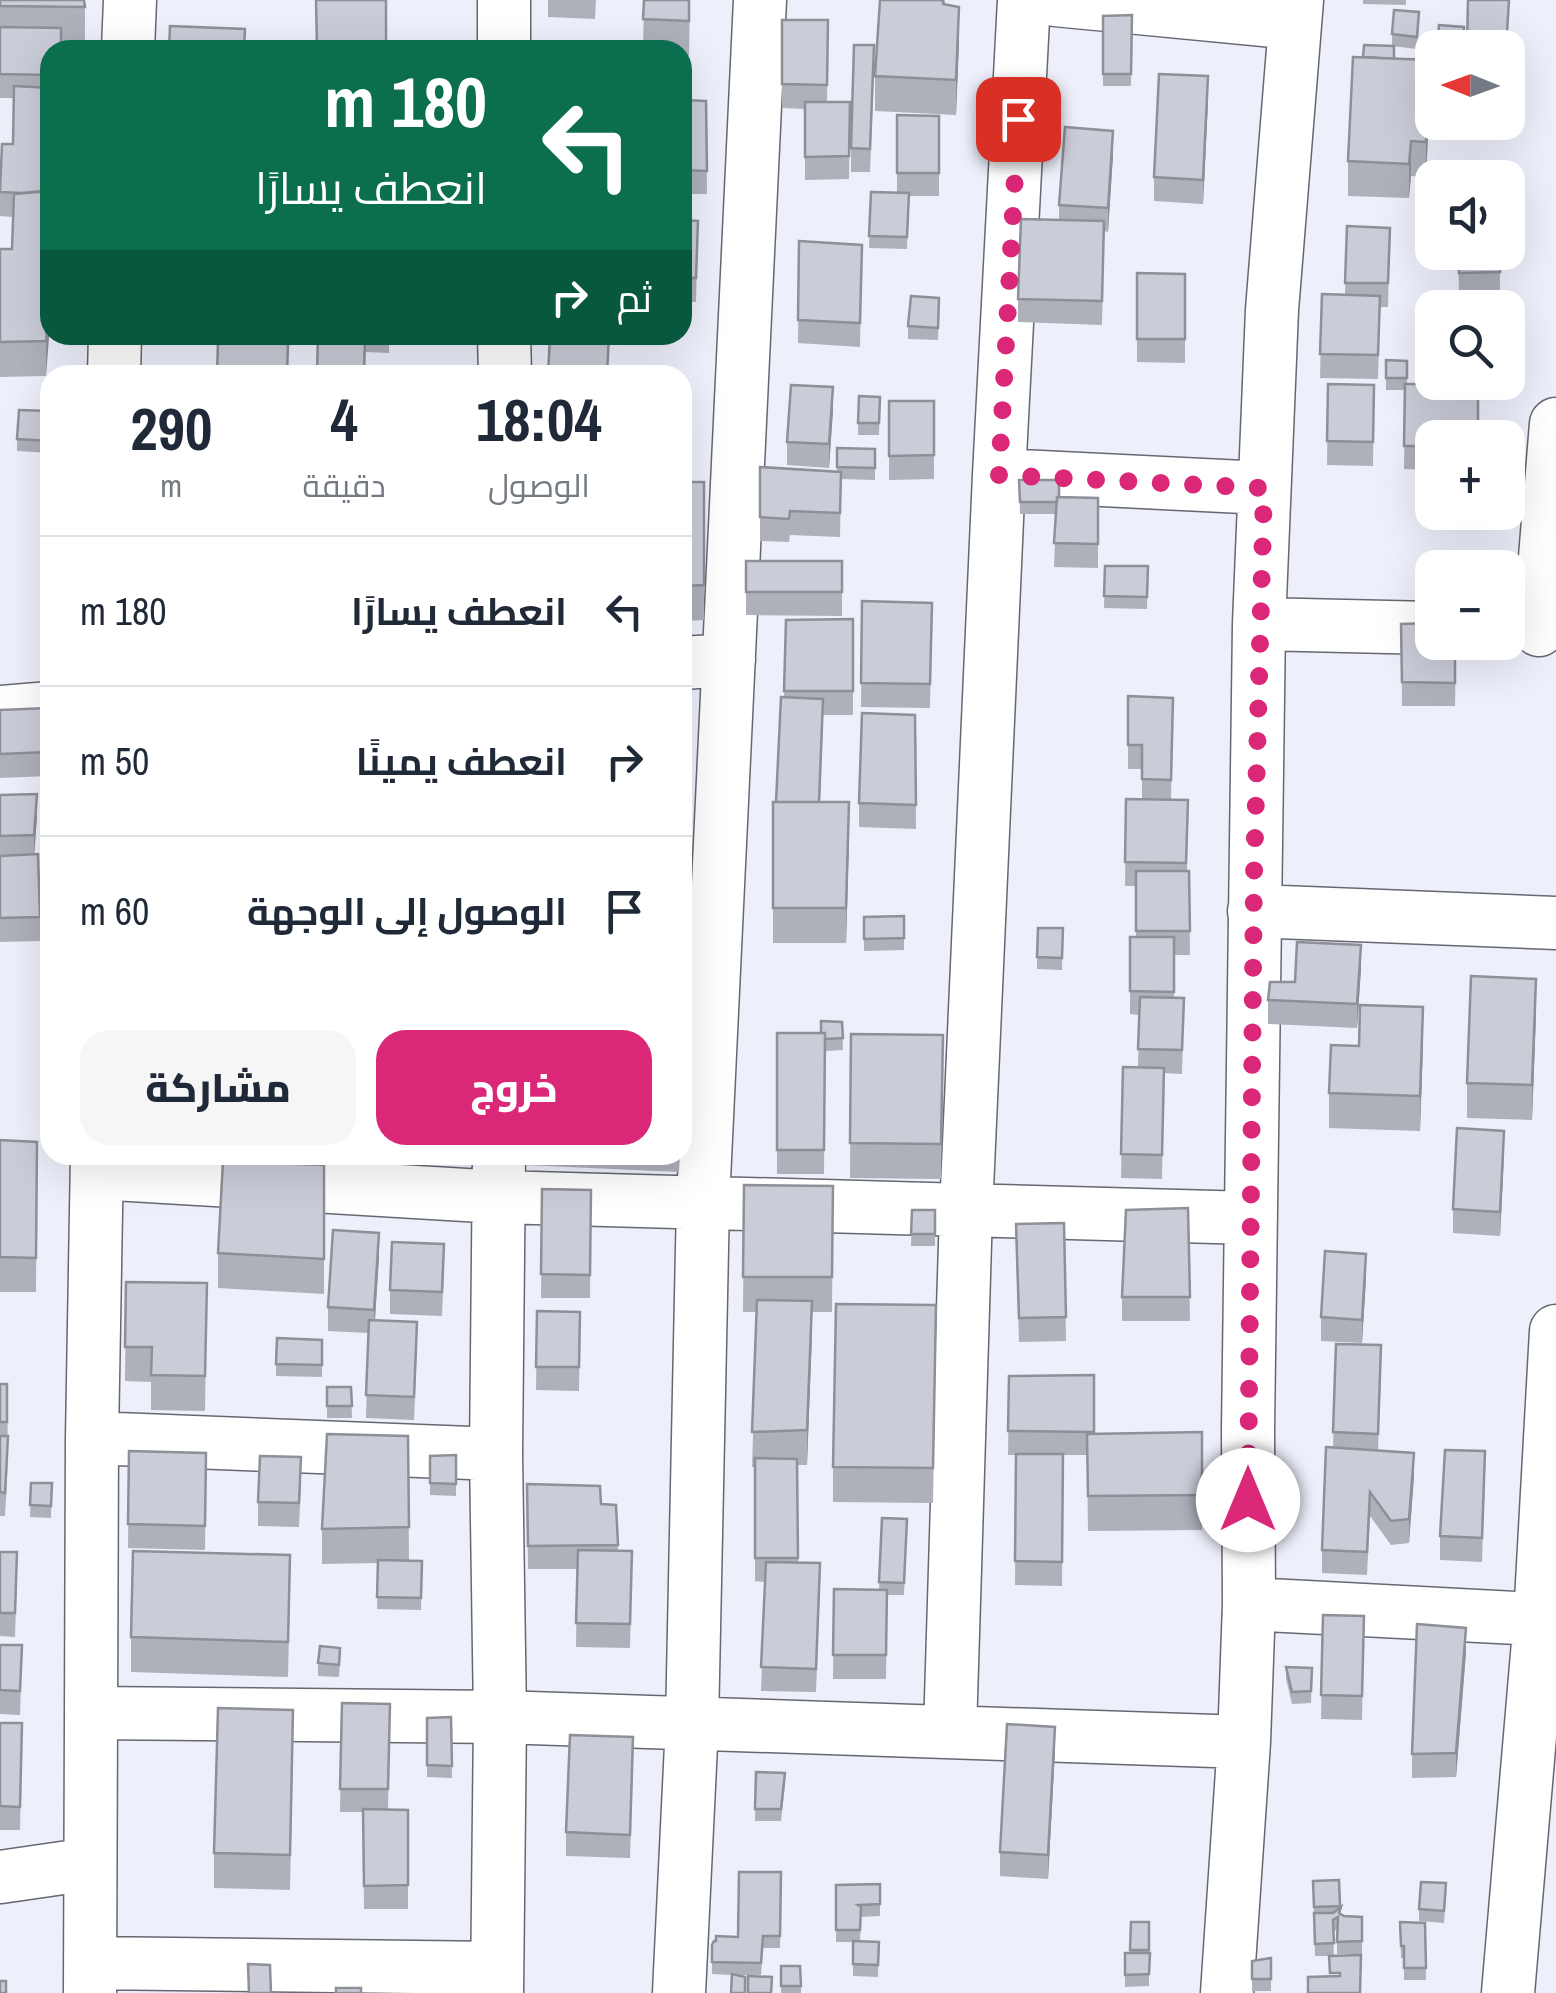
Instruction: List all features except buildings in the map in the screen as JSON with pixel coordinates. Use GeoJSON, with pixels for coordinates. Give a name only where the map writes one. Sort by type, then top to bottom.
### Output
{"type":"FeatureCollection","features":[{"type":"Feature","properties":{"kind":"street"},"geometry":{"type":"LineString","coordinates":[[128,40],[130,0]]}},
{"type":"Feature","properties":{"kind":"street"},"geometry":{"type":"LineString","coordinates":[[504,0],[504,40]]}},
{"type":"Feature","properties":{"kind":"street"},"geometry":{"type":"LineString","coordinates":[[679,1993],[692,1724],[702,1201],[706,661],[760,0]]}},
{"type":"Feature","properties":{"kind":"street"},"geometry":{"type":"LineString","coordinates":[[950,1731],[966,1211],[1024,0]]}},
{"type":"Feature","properties":{"kind":"street"},"geometry":{"type":"LineString","coordinates":[[1055,0],[1296,11],[1272,310],[1259,624],[1249,1604],[1227,1993]]}},
{"type":"Feature","properties":{"kind":"street"},"geometry":{"type":"LineString","coordinates":[[1534,630],[1556,424]]}},
{"type":"Feature","properties":{"kind":"street"},"geometry":{"type":"LineString","coordinates":[[999,475],[1264,488]]}},
{"type":"Feature","properties":{"kind":"street"},"geometry":{"type":"LineString","coordinates":[[1259,624],[1415,628]]}},
{"type":"Feature","properties":{"kind":"street"},"geometry":{"type":"LineString","coordinates":[[0,712],[40,709]]}},
{"type":"Feature","properties":{"kind":"street"},"geometry":{"type":"LineString","coordinates":[[1254,911],[1556,924]]}},
{"type":"Feature","properties":{"kind":"street"},"geometry":{"type":"LineString","coordinates":[[97,1165],[90,1978],[497,1981],[499,1176]]}},
{"type":"Feature","properties":{"kind":"street"},"geometry":{"type":"LineString","coordinates":[[130,1165],[499,1176],[702,1201],[1252,1218]]}},
{"type":"Feature","properties":{"kind":"street"},"geometry":{"type":"LineString","coordinates":[[1508,1993],[1548,1619],[1556,1331]]}},
{"type":"Feature","properties":{"kind":"street"},"geometry":{"type":"LineString","coordinates":[[92,1438],[496,1454]]}},
{"type":"Feature","properties":{"kind":"street"},"geometry":{"type":"LineString","coordinates":[[1249,1604],[1548,1619]]}},
{"type":"Feature","properties":{"kind":"street"},"geometry":{"type":"LineString","coordinates":[[93,1713],[500,1716],[1244,1742]]}},
{"type":"Feature","properties":{"kind":"street"},"geometry":{"type":"LineString","coordinates":[[0,1877],[90,1864]]}},
{"type":"Feature","properties":{"kind":"route"},"geometry":{"type":"LineString","coordinates":[[1018,119],[999,475],[1264,488],[1254,875],[1248,1500]]}}]}
